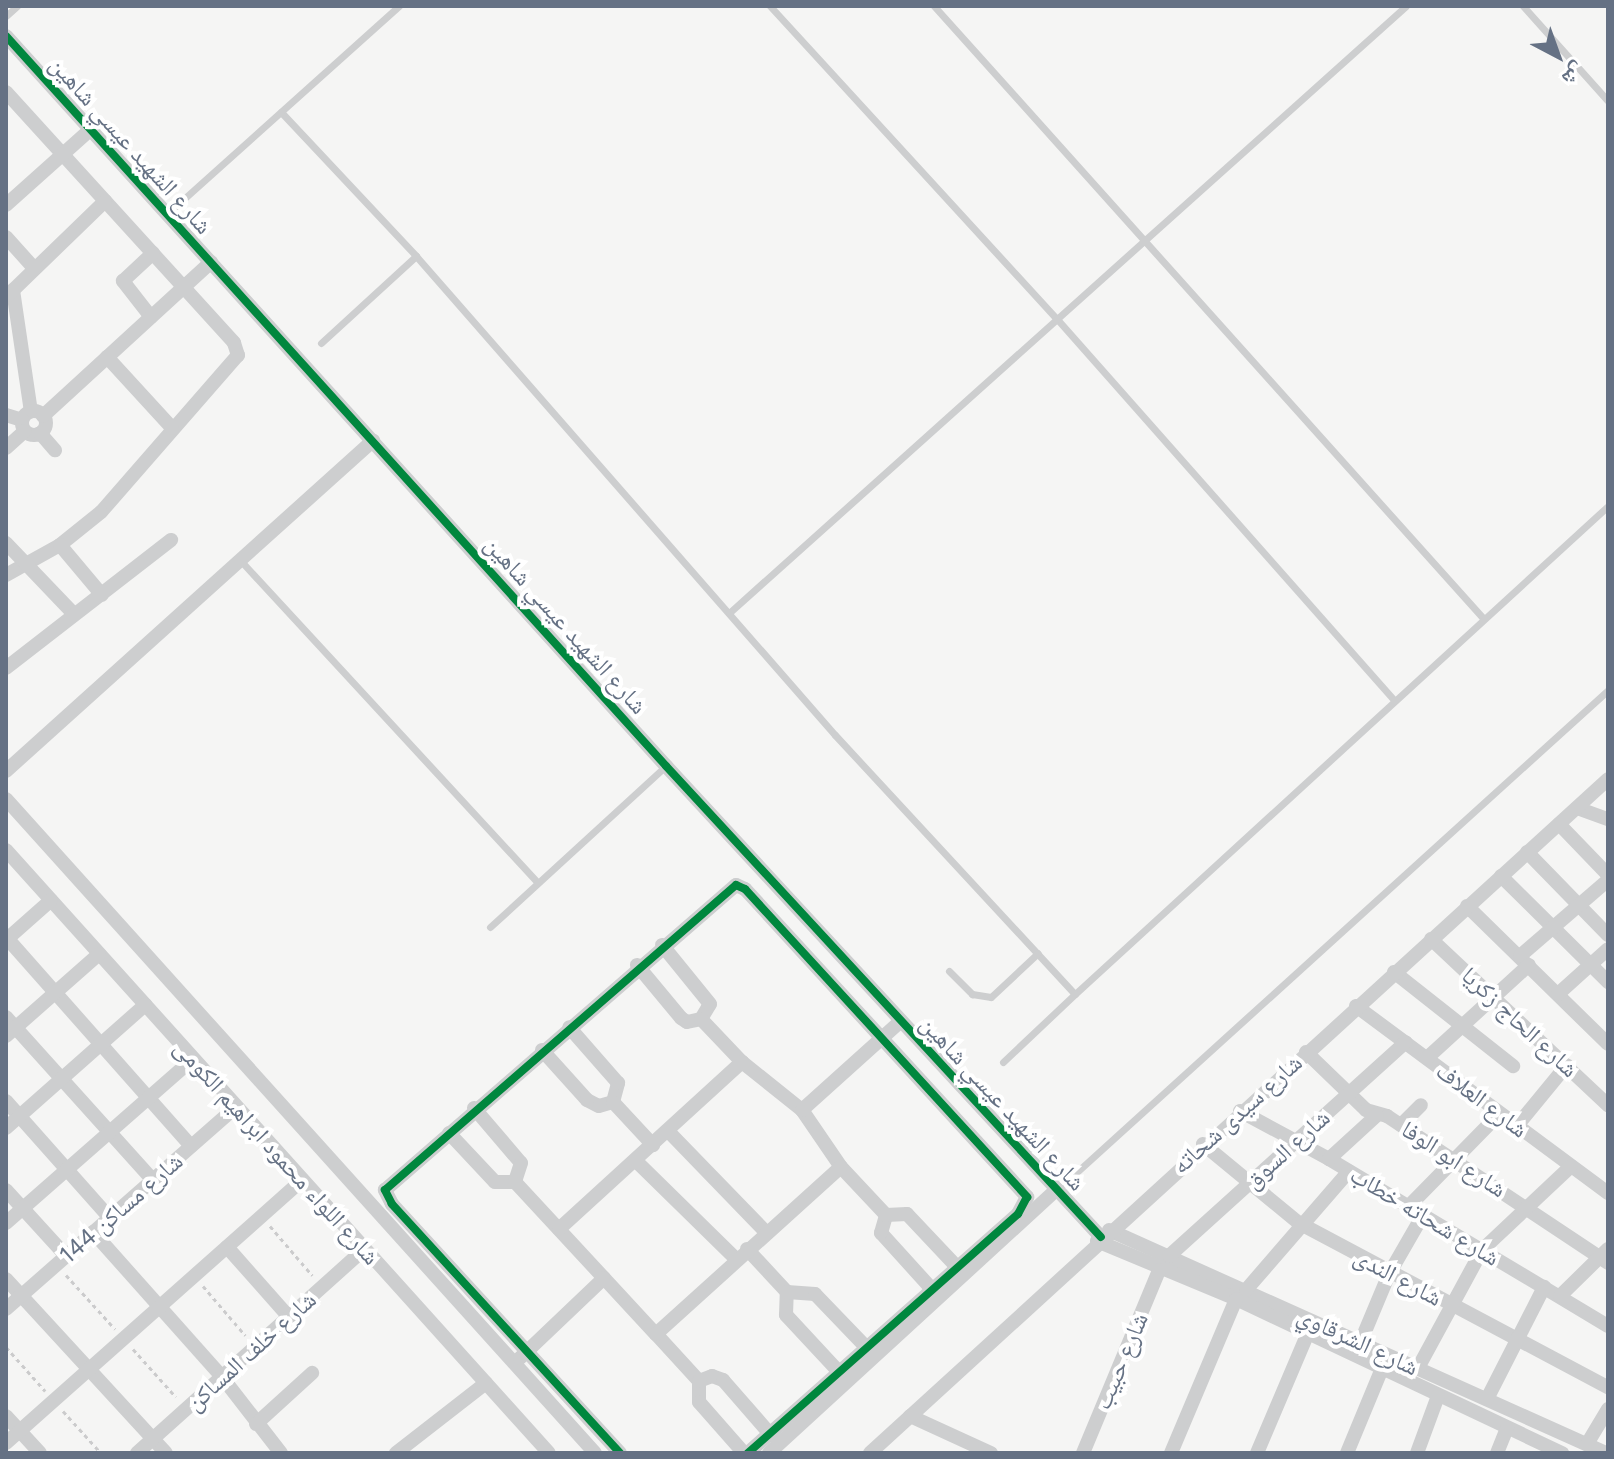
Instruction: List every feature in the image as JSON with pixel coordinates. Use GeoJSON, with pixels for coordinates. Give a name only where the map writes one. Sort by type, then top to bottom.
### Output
{"type":"FeatureCollection","features":[{"type":"Feature","properties":{"kind":"street","name":"شارع الشهيد عيسي شاهين"},"geometry":{"type":"LineString","coordinates":[[6,36],[666,766],[1055,1191],[1102,1236]]}},
{"type":"Feature","properties":{"kind":"street"},"geometry":{"type":"LineString","coordinates":[[6,92],[234,343],[238,355],[172,428],[139,475],[60,545],[24,562],[6,575]]}},
{"type":"Feature","properties":{"kind":"street"},"geometry":{"type":"LineString","coordinates":[[6,205],[91,129]]}},
{"type":"Feature","properties":{"kind":"street"},"geometry":{"type":"LineString","coordinates":[[55,450],[32,422],[10,294],[33,267],[105,201]]}},
{"type":"Feature","properties":{"kind":"street"},"geometry":{"type":"LineString","coordinates":[[6,237],[33,267]]}},
{"type":"Feature","properties":{"kind":"street"},"geometry":{"type":"LineString","coordinates":[[151,317],[123,281],[153,253]]}},
{"type":"Feature","properties":{"kind":"street"},"geometry":{"type":"LineString","coordinates":[[6,448],[211,262]]}},
{"type":"Feature","properties":{"kind":"street"},"geometry":{"type":"LineString","coordinates":[[107,357],[172,428]]}},
{"type":"Feature","properties":{"kind":"street"},"geometry":{"type":"LineString","coordinates":[[6,415],[32,422]]}},
{"type":"Feature","properties":{"kind":"street"},"geometry":{"type":"LineString","coordinates":[[6,771],[373,440]]}},
{"type":"Feature","properties":{"kind":"street"},"geometry":{"type":"LineString","coordinates":[[6,668],[171,540]]}},
{"type":"Feature","properties":{"kind":"street"},"geometry":{"type":"LineString","coordinates":[[6,543],[73,613]]}},
{"type":"Feature","properties":{"kind":"street"},"geometry":{"type":"LineString","coordinates":[[60,545],[102,595]]}},
{"type":"Feature","properties":{"kind":"street","name":"شارع سيدى شحاته"},"geometry":{"type":"LineString","coordinates":[[870,1453],[1102,1236],[1608,779]]}},
{"type":"Feature","properties":{"kind":"street"},"geometry":{"type":"LineString","coordinates":[[6,799],[595,1453]]}},
{"type":"Feature","properties":{"kind":"street"},"geometry":{"type":"LineString","coordinates":[[1577,808],[1608,819]]}},
{"type":"Feature","properties":{"kind":"street"},"geometry":{"type":"LineString","coordinates":[[1427,1058],[1494,997],[1553,928],[1608,878],[1559,824]]}},
{"type":"Feature","properties":{"kind":"street","name":"شارع اللواء محمود ابراهيم الكومى"},"geometry":{"type":"LineString","coordinates":[[6,850],[549,1453]]}},
{"type":"Feature","properties":{"kind":"street"},"geometry":{"type":"LineString","coordinates":[[1527,852],[1608,935]]}},
{"type":"Feature","properties":{"kind":"street"},"geometry":{"type":"LineString","coordinates":[[1501,876],[1608,982]]}},
{"type":"Feature","properties":{"kind":"street"},"geometry":{"type":"LineString","coordinates":[[449,1133],[495,1182],[515,1182],[559,1229],[699,1381],[699,1402],[746,1453],[771,1435],[866,1347],[911,1314],[930,1287],[1018,1214],[1027,1197],[741,886],[725,889],[386,1185],[385,1194],[620,1453]]}},
{"type":"Feature","properties":{"kind":"street"},"geometry":{"type":"LineString","coordinates":[[51,900],[6,939],[191,1146]]}},
{"type":"Feature","properties":{"kind":"street"},"geometry":{"type":"LineString","coordinates":[[1467,906],[1608,1044]]}},
{"type":"Feature","properties":{"kind":"street","name":"شارع الحاج زكريا"},"geometry":{"type":"LineString","coordinates":[[1431,939],[1608,1105]]}},
{"type":"Feature","properties":{"kind":"street"},"geometry":{"type":"LineString","coordinates":[[637,965],[681,1018],[687,1022],[701,1019],[710,1004],[662,945]]}},
{"type":"Feature","properties":{"kind":"street"},"geometry":{"type":"LineString","coordinates":[[1558,994],[1608,949]]}},
{"type":"Feature","properties":{"kind":"street"},"geometry":{"type":"LineString","coordinates":[[99,954],[55,993],[9,1027],[62,1079],[153,1180]]}},
{"type":"Feature","properties":{"kind":"street"},"geometry":{"type":"LineString","coordinates":[[1394,972],[1513,1066]]}},
{"type":"Feature","properties":{"kind":"street"},"geometry":{"type":"LineString","coordinates":[[6,1128],[145,1005]]}},
{"type":"Feature","properties":{"kind":"street","name":"شارع العلاف"},"geometry":{"type":"LineString","coordinates":[[1356,1006],[1608,1193]]}},
{"type":"Feature","properties":{"kind":"street"},"geometry":{"type":"LineString","coordinates":[[701,1019],[742,1062],[802,1110],[841,1167],[886,1215],[907,1214],[956,1266]]}},
{"type":"Feature","properties":{"kind":"street"},"geometry":{"type":"LineString","coordinates":[[802,1110],[901,1021]]}},
{"type":"Feature","properties":{"kind":"street"},"geometry":{"type":"LineString","coordinates":[[569,1027],[618,1083],[613,1102]]}},
{"type":"Feature","properties":{"kind":"street","name":"شارع السوق"},"geometry":{"type":"LineString","coordinates":[[1169,1256],[1406,1042]]}},
{"type":"Feature","properties":{"kind":"street"},"geometry":{"type":"LineString","coordinates":[[542,1050],[587,1100],[599,1106],[613,1102]]}},
{"type":"Feature","properties":{"kind":"street","name":"شارع ابو الوفا"},"geometry":{"type":"LineString","coordinates":[[1306,1052],[1349,1094],[1377,1115],[1401,1125],[1605,1256]]}},
{"type":"Feature","properties":{"kind":"street"},"geometry":{"type":"LineString","coordinates":[[6,1223],[193,1059]]}},
{"type":"Feature","properties":{"kind":"street"},"geometry":{"type":"LineString","coordinates":[[559,1229],[742,1062]]}},
{"type":"Feature","properties":{"kind":"street"},"geometry":{"type":"LineString","coordinates":[[1516,1127],[1567,1065]]}},
{"type":"Feature","properties":{"kind":"street"},"geometry":{"type":"LineString","coordinates":[[6,1101],[110,1218]]}},
{"type":"Feature","properties":{"kind":"street"},"geometry":{"type":"LineString","coordinates":[[613,1102],[653,1145]]}},
{"type":"Feature","properties":{"kind":"street"},"geometry":{"type":"LineString","coordinates":[[1401,1125],[1421,1105]]}},
{"type":"Feature","properties":{"kind":"street","name":"شارع مساكن 144"},"geometry":{"type":"LineString","coordinates":[[6,1309],[236,1107]]}},
{"type":"Feature","properties":{"kind":"street"},"geometry":{"type":"LineString","coordinates":[[474,1108],[521,1163],[515,1182]]}},
{"type":"Feature","properties":{"kind":"street","name":"شارع شحاته خطاب"},"geometry":{"type":"LineString","coordinates":[[1240,1111],[1329,1159],[1608,1326]]}},
{"type":"Feature","properties":{"kind":"street"},"geometry":{"type":"LineString","coordinates":[[1409,1206],[1499,1114]]}},
{"type":"Feature","properties":{"kind":"street"},"geometry":{"type":"LineString","coordinates":[[1329,1159],[1377,1115]]}},
{"type":"Feature","properties":{"kind":"street"},"geometry":{"type":"LineString","coordinates":[[668,1131],[766,1232]]}},
{"type":"Feature","properties":{"kind":"street","name":"شارع الندى"},"geometry":{"type":"LineString","coordinates":[[1203,1144],[1248,1185],[1299,1223],[1389,1274],[1608,1387]]}},
{"type":"Feature","properties":{"kind":"street"},"geometry":{"type":"LineString","coordinates":[[636,1161],[787,1292],[815,1294],[866,1347]]}},
{"type":"Feature","properties":{"kind":"street"},"geometry":{"type":"LineString","coordinates":[[1418,1368],[1449,1304],[1482,1250],[1571,1166]]}},
{"type":"Feature","properties":{"kind":"street"},"geometry":{"type":"LineString","coordinates":[[656,1334],[741,1254],[841,1167]]}},
{"type":"Feature","properties":{"kind":"street"},"geometry":{"type":"LineString","coordinates":[[1171,1453],[1241,1294],[1299,1223],[1349,1171]]}},
{"type":"Feature","properties":{"kind":"street"},"geometry":{"type":"LineString","coordinates":[[6,1443],[302,1180]]}},
{"type":"Feature","properties":{"kind":"street"},"geometry":{"type":"LineString","coordinates":[[6,1190],[66,1256]]}},
{"type":"Feature","properties":{"kind":"street"},"geometry":{"type":"LineString","coordinates":[[769,1453],[911,1314],[1055,1191]]}},
{"type":"Feature","properties":{"kind":"street"},"geometry":{"type":"LineString","coordinates":[[886,1215],[881,1233],[930,1287]]}},
{"type":"Feature","properties":{"kind":"street"},"geometry":{"type":"LineString","coordinates":[[1361,1341],[1389,1274],[1423,1215]]}},
{"type":"Feature","properties":{"kind":"street"},"geometry":{"type":"LineString","coordinates":[[93,1232],[222,1377],[281,1453]]}},
{"type":"Feature","properties":{"kind":"street","name":"شارع الشرقاوي"},"geometry":{"type":"LineString","coordinates":[[1102,1236],[1169,1256],[1241,1294],[1307,1335],[1562,1453]]}},
{"type":"Feature","properties":{"kind":"street","name":"شارع الشرقاوي"},"geometry":{"type":"LineString","coordinates":[[1102,1236],[1159,1270],[1241,1294],[1361,1341],[1606,1453]]}},
{"type":"Feature","properties":{"kind":"street"},"geometry":{"type":"LineString","coordinates":[[227,1247],[289,1317]]}},
{"type":"Feature","properties":{"kind":"street","name":"شارع خلف المساكن"},"geometry":{"type":"LineString","coordinates":[[137,1453],[364,1249]]}},
{"type":"Feature","properties":{"kind":"street"},"geometry":{"type":"LineString","coordinates":[[1560,1296],[1605,1256]]}},
{"type":"Feature","properties":{"kind":"street","name":"شارع حبيب"},"geometry":{"type":"LineString","coordinates":[[1083,1453],[1159,1270]]}},
{"type":"Feature","properties":{"kind":"street"},"geometry":{"type":"LineString","coordinates":[[514,1364],[604,1278]]}},
{"type":"Feature","properties":{"kind":"street"},"geometry":{"type":"LineString","coordinates":[[6,1279],[166,1453]]}},
{"type":"Feature","properties":{"kind":"street"},"geometry":{"type":"LineString","coordinates":[[1472,1412],[1484,1398],[1544,1287]]}},
{"type":"Feature","properties":{"kind":"street"},"geometry":{"type":"LineString","coordinates":[[787,1292],[786,1315],[839,1372]]}},
{"type":"Feature","properties":{"kind":"street"},"geometry":{"type":"LineString","coordinates":[[1257,1453],[1307,1335]]}},
{"type":"Feature","properties":{"kind":"street"},"geometry":{"type":"LineString","coordinates":[[1347,1453],[1381,1371]]}},
{"type":"Feature","properties":{"kind":"street"},"geometry":{"type":"LineString","coordinates":[[256,1424],[312,1373]]}},
{"type":"Feature","properties":{"kind":"street"},"geometry":{"type":"LineString","coordinates":[[699,1381],[712,1376],[723,1380],[771,1435]]}},
{"type":"Feature","properties":{"kind":"street"},"geometry":{"type":"LineString","coordinates":[[396,1453],[486,1383]]}},
{"type":"Feature","properties":{"kind":"street"},"geometry":{"type":"LineString","coordinates":[[1417,1453],[1438,1396]]}},
{"type":"Feature","properties":{"kind":"street"},"geometry":{"type":"LineString","coordinates":[[1587,1444],[1608,1409]]}},
{"type":"Feature","properties":{"kind":"street"},"geometry":{"type":"LineString","coordinates":[[6,1416],[40,1453]]}},
{"type":"Feature","properties":{"kind":"street"},"geometry":{"type":"LineString","coordinates":[[910,1416],[991,1453]]}},
{"type":"Feature","properties":{"kind":"street"},"geometry":{"type":"LineString","coordinates":[[1497,1453],[1507,1428]]}},
{"type":"Feature","properties":{"kind":"lane"},"geometry":{"type":"LineString","coordinates":[[6,16],[17,6]]}},
{"type":"Feature","properties":{"kind":"lane"},"geometry":{"type":"LineString","coordinates":[[167,214],[399,6]]}},
{"type":"Feature","properties":{"kind":"lane"},"geometry":{"type":"LineString","coordinates":[[770,6],[1057,319],[1394,700]]}},
{"type":"Feature","properties":{"kind":"lane"},"geometry":{"type":"LineString","coordinates":[[934,6],[1483,618]]}},
{"type":"Feature","properties":{"kind":"lane"},"geometry":{"type":"LineString","coordinates":[[729,613],[1406,6]]}},
{"type":"Feature","properties":{"kind":"lane"},"geometry":{"type":"LineString","coordinates":[[1523,6],[1608,101]]}},
{"type":"Feature","properties":{"kind":"lane"},"geometry":{"type":"LineString","coordinates":[[281,112],[416,256],[729,613],[1075,994]]}},
{"type":"Feature","properties":{"kind":"lane"},"geometry":{"type":"LineString","coordinates":[[321,343],[416,256]]}},
{"type":"Feature","properties":{"kind":"lane"},"geometry":{"type":"LineString","coordinates":[[1003,1062],[1608,506]]}},
{"type":"Feature","properties":{"kind":"lane"},"geometry":{"type":"LineString","coordinates":[[240,560],[538,883]]}},
{"type":"Feature","properties":{"kind":"lane"},"geometry":{"type":"LineString","coordinates":[[1055,1191],[1608,690]]}},
{"type":"Feature","properties":{"kind":"lane"},"geometry":{"type":"LineString","coordinates":[[490,927],[666,766]]}},
{"type":"Feature","properties":{"kind":"lane"},"geometry":{"type":"LineString","coordinates":[[949,971],[972,994],[991,997],[1038,953]]}},
{"type":"Feature","properties":{"kind":"path"},"geometry":{"type":"LineString","coordinates":[[261,1217],[323,1286]]}},
{"type":"Feature","properties":{"kind":"path"},"geometry":{"type":"LineString","coordinates":[[194,1276],[256,1346]]}},
{"type":"Feature","properties":{"kind":"cycle path"},"geometry":{"type":"LineString","coordinates":[[6,36],[666,766],[1101,1237]]}},
{"type":"Feature","properties":{"kind":"cycle path"},"geometry":{"type":"LineString","coordinates":[[620,1453],[392,1204],[385,1190],[736,885],[745,889],[1027,1197],[1018,1214],[748,1453]]}}]}
